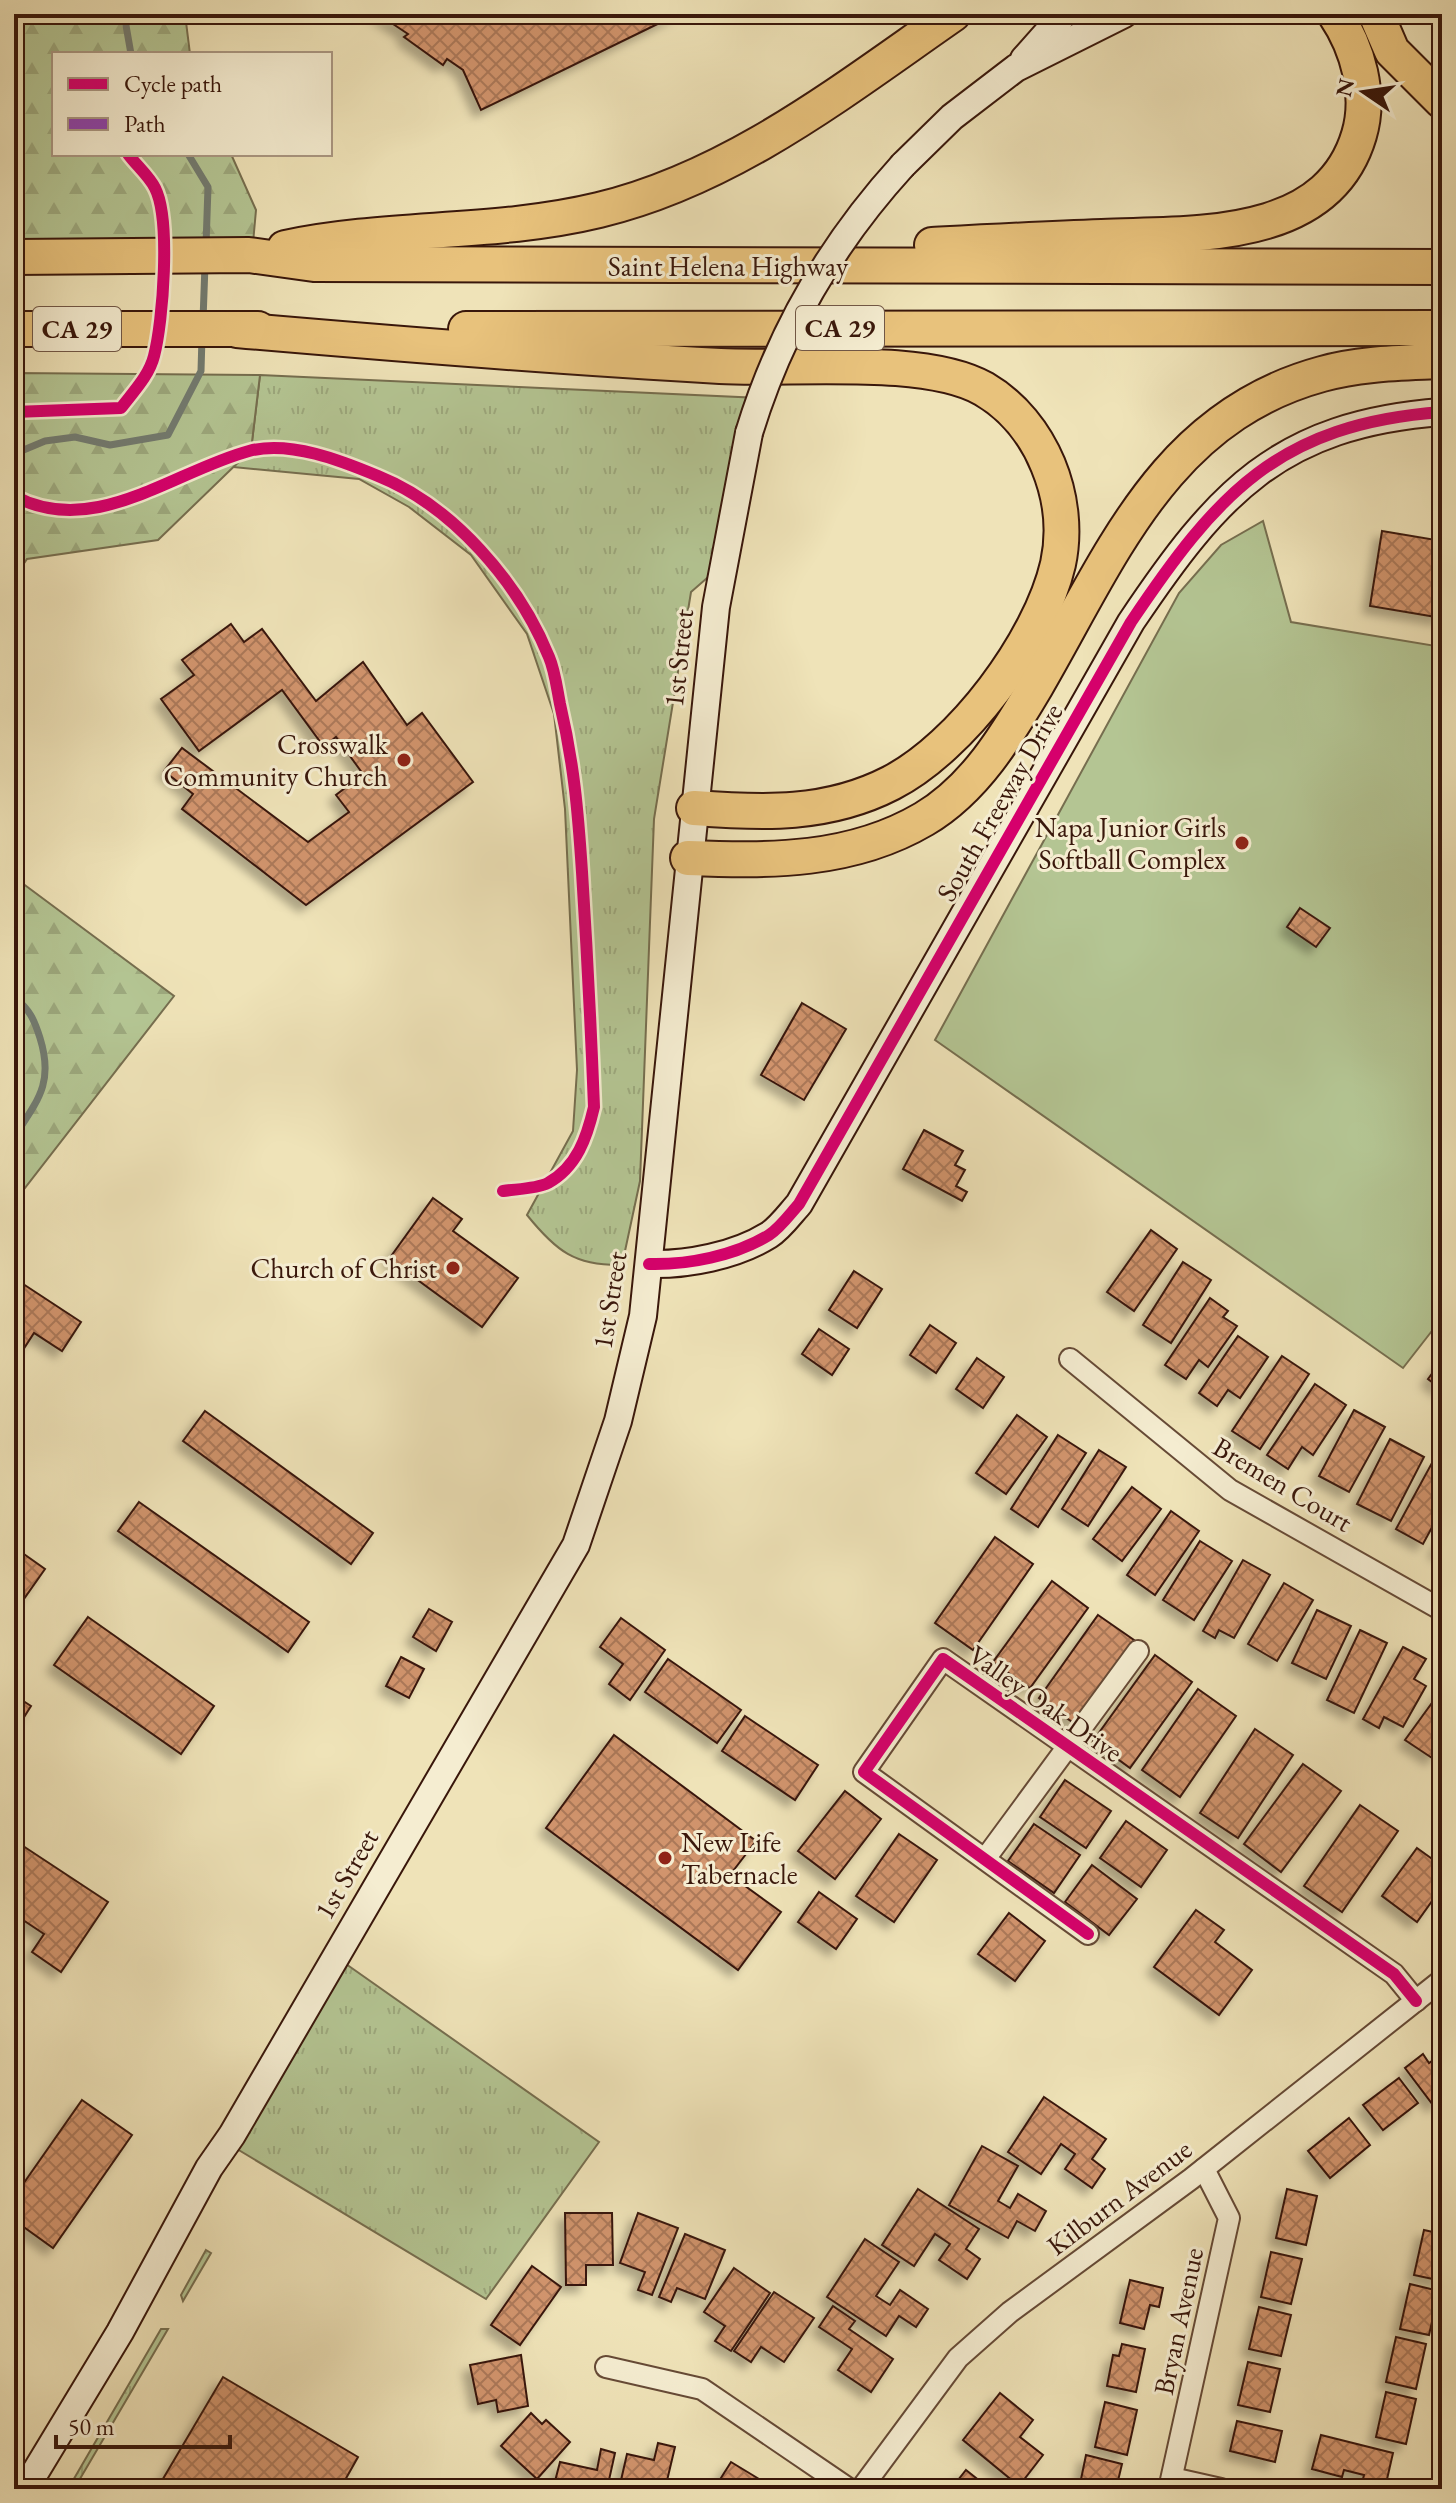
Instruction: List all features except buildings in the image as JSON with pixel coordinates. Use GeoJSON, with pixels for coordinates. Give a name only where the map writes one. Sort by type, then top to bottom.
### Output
{"type":"FeatureCollection","features":[{"type":"Feature","properties":{"kind":"highway"},"geometry":{"type":"LineString","coordinates":[[249,255],[310,242],[548,220],[646,196],[694,178],[778,133],[953,14]]}},
{"type":"Feature","properties":{"kind":"highway"},"geometry":{"type":"LineString","coordinates":[[626,265],[1224,230],[1273,219],[1316,198],[1333,182],[1347,164],[1360,133],[1364,99],[1361,77],[1348,37],[1335,14]]}},
{"type":"Feature","properties":{"kind":"highway"},"geometry":{"type":"LineString","coordinates":[[1376,14],[1392,51],[1432,91]]}},
{"type":"Feature","properties":{"kind":"highway"},"geometry":{"type":"LineString","coordinates":[[1401,14],[1432,91]]}},
{"type":"Feature","properties":{"kind":"highway","name":"Saint Helena Highway"},"geometry":{"type":"LineString","coordinates":[[14,257],[249,255],[314,264],[1442,267]]}},
{"type":"Feature","properties":{"kind":"highway","name":"CA 29"},"geometry":{"type":"LineString","coordinates":[[14,329],[1442,328]]}},
{"type":"Feature","properties":{"kind":"highway"},"geometry":{"type":"LineString","coordinates":[[237,330],[694,364],[921,370],[963,380],[984,390],[1013,413],[1035,440],[1053,477],[1061,518],[1058,563],[1031,629],[1003,674],[965,723],[934,755],[893,783],[849,802],[803,811],[694,808]]}},
{"type":"Feature","properties":{"kind":"highway"},"geometry":{"type":"LineString","coordinates":[[688,858],[756,861],[810,857],[860,846],[925,818],[958,793],[1014,723],[1149,493],[1189,447],[1240,409],[1293,383],[1355,366],[1442,361]]}},
{"type":"Feature","properties":{"kind":"main road","name":"1st Street"},"geometry":{"type":"LineString","coordinates":[[1016,68],[1064,14]]}},
{"type":"Feature","properties":{"kind":"main road","name":"1st Street"},"geometry":{"type":"LineString","coordinates":[[25,2489],[120,2332],[209,2168],[232,2135],[576,1545],[618,1421],[643,1316],[688,858],[722,565],[749,433],[775,359],[802,304],[847,232],[903,165],[952,117],[1016,68],[1124,14]]}},
{"type":"Feature","properties":{"kind":"main road","name":"South Freeway Drive"},"geometry":{"type":"LineString","coordinates":[[649,1264],[678,1265],[738,1249],[770,1234],[799,1204],[1131,622],[1211,512],[1244,481],[1291,450],[1370,422],[1442,412]]}},
{"type":"Feature","properties":{"kind":"street","name":"Bremen Court"},"geometry":{"type":"LineString","coordinates":[[1070,1359],[1230,1490],[1442,1610]]}},
{"type":"Feature","properties":{"kind":"street"},"geometry":{"type":"LineString","coordinates":[[985,1859],[1138,1651]]}},
{"type":"Feature","properties":{"kind":"street","name":"Valley Oak Drive"},"geometry":{"type":"LineString","coordinates":[[1088,1934],[864,1772],[943,1659],[1394,1974],[1416,2001]]}},
{"type":"Feature","properties":{"kind":"street","name":"Kilburn Avenue"},"geometry":{"type":"LineString","coordinates":[[861,2489],[958,2358],[1010,2312],[1204,2169],[1442,1980]]}},
{"type":"Feature","properties":{"kind":"street","name":"Bryan Avenue"},"geometry":{"type":"LineString","coordinates":[[1171,2483],[1229,2218],[1204,2169]]}},
{"type":"Feature","properties":{"kind":"street"},"geometry":{"type":"LineString","coordinates":[[606,2367],[702,2389],[849,2489]]}},
{"type":"Feature","properties":{"kind":"street"},"geometry":{"type":"LineString","coordinates":[[1171,2483],[1221,2489]]}},
{"type":"Feature","properties":{"kind":"green space"},"geometry":{"type":"Polygon","coordinates":[[[25,14],[185,14],[190,52],[52,52],[52,156],[232,156],[256,210],[253,243],[14,255],[14,41],[25,14]]]}},
{"type":"Feature","properties":{"kind":"green space"},"geometry":{"type":"Polygon","coordinates":[[[14,373],[260,375],[251,450],[158,540],[27,559],[14,578],[14,373]]]}},
{"type":"Feature","properties":{"kind":"green space"},"geometry":{"type":"Polygon","coordinates":[[[260,375],[760,398],[722,565],[691,592],[654,819],[640,1181],[622,1265],[591,1263],[568,1254],[547,1238],[527,1215],[573,1131],[577,1070],[565,809],[554,714],[527,634],[471,555],[409,507],[359,479],[233,467],[251,450],[260,375]]]}},
{"type":"Feature","properties":{"kind":"green space","name":"Napa Junior Girls Softball Complex"},"geometry":{"type":"Polygon","coordinates":[[[1263,521],[1291,622],[1442,647],[1442,1318],[1403,1368],[935,1040],[1179,593],[1221,545],[1263,521]]]}},
{"type":"Feature","properties":{"kind":"green space"},"geometry":{"type":"Polygon","coordinates":[[[14,877],[174,996],[14,1202],[14,877]]]}},
{"type":"Feature","properties":{"kind":"green space"},"geometry":{"type":"Polygon","coordinates":[[[346,1964],[599,2142],[486,2299],[237,2149],[346,1964]]]}},
{"type":"Feature","properties":{"kind":"green space"},"geometry":{"type":"Polygon","coordinates":[[[206,2250],[211,2253],[183,2301],[181,2295],[206,2250]]]}},
{"type":"Feature","properties":{"kind":"green space"},"geometry":{"type":"Polygon","coordinates":[[[161,2329],[168,2329],[74,2489],[68,2489],[161,2329]]]}},
{"type":"Feature","properties":{"kind":"waterway"},"geometry":{"type":"LineString","coordinates":[[124,14],[131,52]]}},
{"type":"Feature","properties":{"kind":"waterway"},"geometry":{"type":"LineString","coordinates":[[189,156],[208,187],[206,245]]}},
{"type":"Feature","properties":{"kind":"waterway"},"geometry":{"type":"LineString","coordinates":[[203,320],[205,265]]}},
{"type":"Feature","properties":{"kind":"waterway"},"geometry":{"type":"LineString","coordinates":[[14,454],[45,441],[75,437],[110,445],[168,435],[201,371],[202,337]]}},
{"type":"Feature","properties":{"kind":"waterway"},"geometry":{"type":"LineString","coordinates":[[14,997],[33,1020],[45,1067],[41,1090],[14,1137]]}},
{"type":"Feature","properties":{"kind":"marked path"},"geometry":{"type":"LineString","coordinates":[[25,14],[25,19]]}},
{"type":"Feature","properties":{"kind":"cycle path"},"geometry":{"type":"LineString","coordinates":[[14,412],[121,408],[152,363],[162,296],[163,223],[155,188],[130,156]]}},
{"type":"Feature","properties":{"kind":"cycle path"},"geometry":{"type":"LineString","coordinates":[[649,1264],[695,1261],[741,1249],[773,1232],[799,1204],[1131,622],[1162,577],[1224,502],[1257,474],[1294,450],[1336,432],[1385,419],[1442,412]]}},
{"type":"Feature","properties":{"kind":"cycle path"},"geometry":{"type":"LineString","coordinates":[[14,496],[44,507],[74,510],[104,506],[249,451],[265,448],[298,450],[348,464],[406,489],[457,527],[480,550],[520,602],[549,657],[569,747],[580,850],[594,1107],[579,1150],[566,1169],[548,1183],[503,1191]]}},
{"type":"Feature","properties":{"kind":"cycle path"},"geometry":{"type":"LineString","coordinates":[[1088,1934],[864,1772],[943,1659],[1394,1974],[1416,2001]]}},
{"type":"Feature","properties":{"kind":"place","name":"Crosswalk Community Church"},"geometry":{"type":"Point","coordinates":[404,760]}},
{"type":"Feature","properties":{"kind":"place","name":"Napa Junior Girls Softball Complex"},"geometry":{"type":"Point","coordinates":[1242,843]}},
{"type":"Feature","properties":{"kind":"place","name":"Church of Christ"},"geometry":{"type":"Point","coordinates":[453,1268]}},
{"type":"Feature","properties":{"kind":"place","name":"New Life Tabernacle"},"geometry":{"type":"Point","coordinates":[665,1858]}}]}
